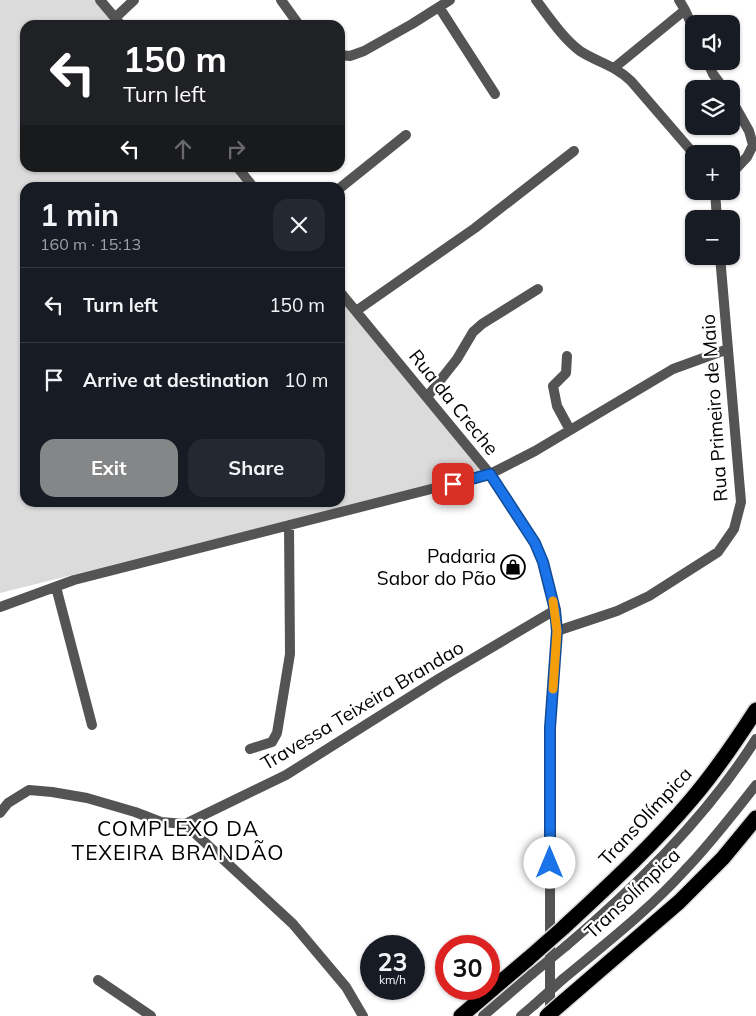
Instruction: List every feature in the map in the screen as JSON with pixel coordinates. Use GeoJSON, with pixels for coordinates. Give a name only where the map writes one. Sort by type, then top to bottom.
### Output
{"type":"FeatureCollection","features":[{"type":"Feature","properties":{"kind":"highway","name":"TransOlímpica"},"geometry":{"type":"LineString","coordinates":[[461,1016],[563,928],[611,883],[691,800],[740,735],[756,710]]}},
{"type":"Feature","properties":{"kind":"highway","name":"TransOlímpica"},"geometry":{"type":"LineString","coordinates":[[549,1016],[679,902],[723,858],[756,818]]}},
{"type":"Feature","properties":{"kind":"street"},"geometry":{"type":"LineString","coordinates":[[100,0],[116,20]]}},
{"type":"Feature","properties":{"kind":"street"},"geometry":{"type":"LineString","coordinates":[[119,20],[134,0]]}},
{"type":"Feature","properties":{"kind":"street"},"geometry":{"type":"LineString","coordinates":[[281,0],[295,20]]}},
{"type":"Feature","properties":{"kind":"street"},"geometry":{"type":"LineString","coordinates":[[345,56],[350,56],[364,51],[450,0]]}},
{"type":"Feature","properties":{"kind":"street"},"geometry":{"type":"LineString","coordinates":[[536,0],[572,44],[582,52],[623,73],[686,145]]}},
{"type":"Feature","properties":{"kind":"street"},"geometry":{"type":"LineString","coordinates":[[679,0],[687,15]]}},
{"type":"Feature","properties":{"kind":"street"},"geometry":{"type":"LineString","coordinates":[[439,7],[495,94]]}},
{"type":"Feature","properties":{"kind":"street"},"geometry":{"type":"LineString","coordinates":[[614,68],[685,10]]}},
{"type":"Feature","properties":{"kind":"street"},"geometry":{"type":"LineString","coordinates":[[740,115],[749,131],[753,145],[747,157],[740,164]]}},
{"type":"Feature","properties":{"kind":"street"},"geometry":{"type":"LineString","coordinates":[[345,184],[406,135]]}},
{"type":"Feature","properties":{"kind":"street"},"geometry":{"type":"LineString","coordinates":[[356,311],[475,228],[574,151]]}},
{"type":"Feature","properties":{"kind":"street"},"geometry":{"type":"LineString","coordinates":[[241,172],[249,182]]}},
{"type":"Feature","properties":{"kind":"street","name":"Rua Primeiro de Maio"},"geometry":{"type":"LineString","coordinates":[[557,631],[617,611],[649,596],[718,552],[734,529],[741,502],[721,265]]}},
{"type":"Feature","properties":{"kind":"street"},"geometry":{"type":"LineString","coordinates":[[427,397],[457,359],[474,332],[482,324],[538,289]]}},
{"type":"Feature","properties":{"kind":"street","name":"Rua da Creche"},"geometry":{"type":"LineString","coordinates":[[345,298],[490,474],[535,543],[543,562],[555,610],[557,631],[550,728],[549,1016]]}},
{"type":"Feature","properties":{"kind":"street"},"geometry":{"type":"LineString","coordinates":[[0,607],[74,580],[490,474],[570,430],[673,369],[728,349]]}},
{"type":"Feature","properties":{"kind":"street"},"geometry":{"type":"LineString","coordinates":[[567,356],[566,373],[553,386],[557,406],[570,430]]}},
{"type":"Feature","properties":{"kind":"street"},"geometry":{"type":"LineString","coordinates":[[250,749],[272,742],[277,733],[290,654],[289,525]]}},
{"type":"Feature","properties":{"kind":"street"},"geometry":{"type":"LineString","coordinates":[[56,587],[92,725]]}},
{"type":"Feature","properties":{"kind":"street","name":"Travessa Teixeira Brandao"},"geometry":{"type":"LineString","coordinates":[[185,824],[286,774],[440,678],[555,610]]}},
{"type":"Feature","properties":{"kind":"street","name":"Transolímpica"},"geometry":{"type":"LineString","coordinates":[[483,1016],[566,946],[640,878],[679,839],[716,794],[756,739]]}},
{"type":"Feature","properties":{"kind":"street","name":"Transolímpica"},"geometry":{"type":"LineString","coordinates":[[521,1016],[639,914],[684,872],[716,836],[756,785]]}},
{"type":"Feature","properties":{"kind":"street"},"geometry":{"type":"LineString","coordinates":[[0,812],[8,803],[29,790],[87,798],[161,822],[185,824],[292,924],[346,987],[363,1016]]}},
{"type":"Feature","properties":{"kind":"street"},"geometry":{"type":"LineString","coordinates":[[98,980],[151,1016]]}},
{"type":"Feature","properties":{"kind":"shaded area"},"geometry":{"type":"Polygon","coordinates":[[[0,0],[98,0],[115,20],[20,20],[20,172],[239,172],[248,182],[20,182],[20,507],[345,507],[345,300],[486,472],[0,593],[0,0]]]}},
{"type":"Feature","properties":{"kind":"slow traffic"},"geometry":{"type":"LineString","coordinates":[[553,601],[557,631],[553,689]]}},
{"type":"Feature","properties":{"kind":"place","name":"Padaria Sabor do Pão"},"geometry":{"type":"Point","coordinates":[513,567]}},
{"type":"Feature","properties":{"kind":"district","name":"COMPLEXO DA TEXEIRA BRANDÃO"},"geometry":{"type":"Point","coordinates":[178,840]}},
{"type":"Feature","properties":{"kind":"route"},"geometry":{"type":"LineString","coordinates":[[453,484],[490,474],[535,543],[543,562],[555,610],[557,631],[550,728],[550,863]]}}]}
